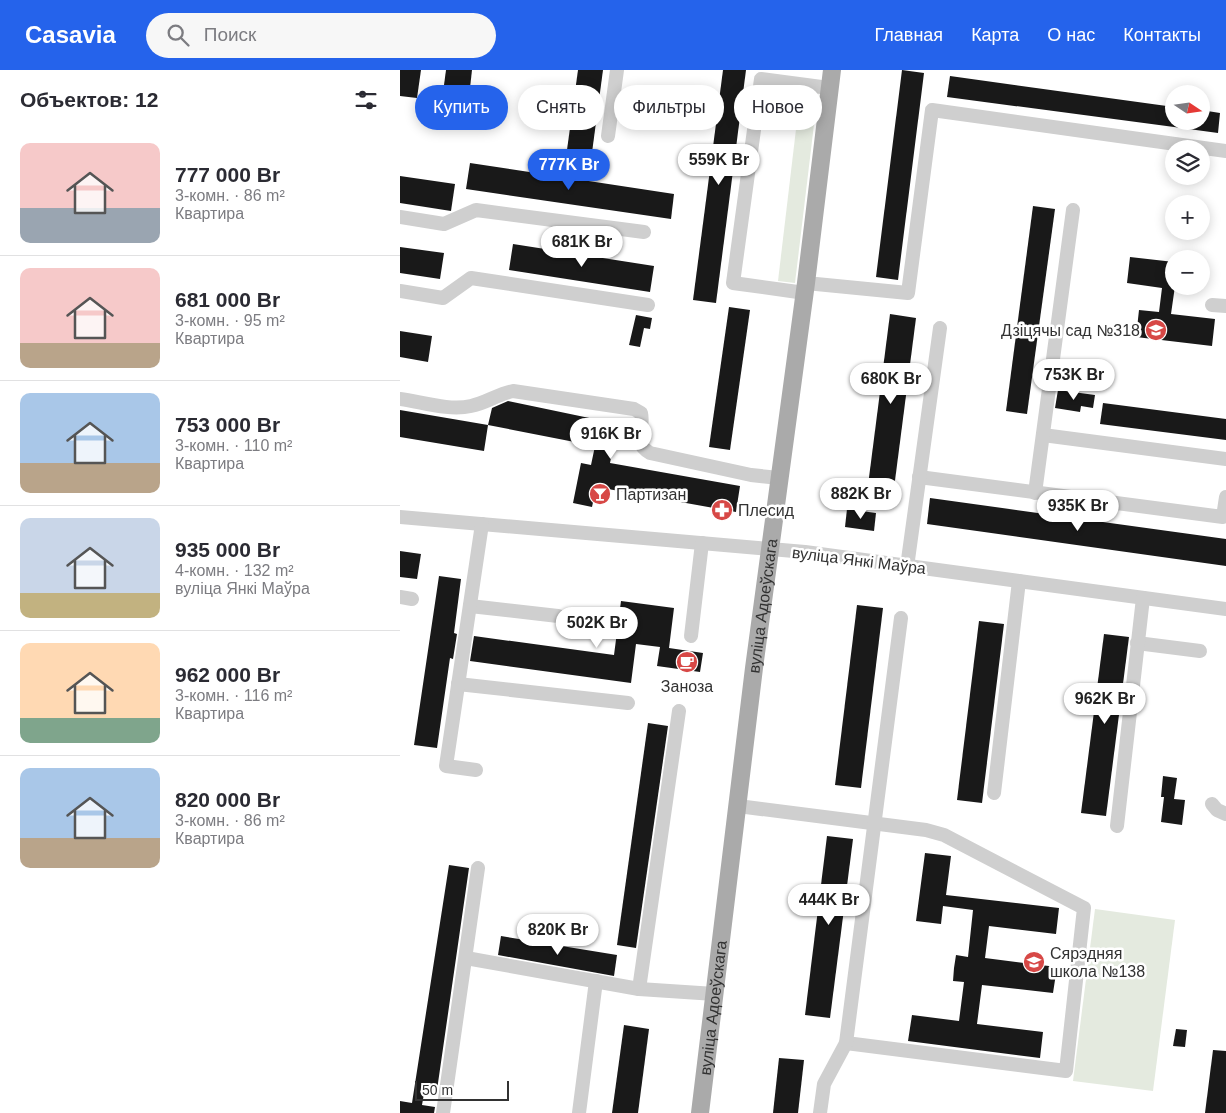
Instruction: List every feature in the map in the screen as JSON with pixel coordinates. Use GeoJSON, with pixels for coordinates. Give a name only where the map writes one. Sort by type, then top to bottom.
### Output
{"type":"FeatureCollection","features":[{"type":"Feature","properties":{"kind":"main road","name":"вуліца Адоеўскага"},"geometry":{"type":"LineString","coordinates":[[700,1113],[832,70]]}},
{"type":"Feature","properties":{"kind":"street"},"geometry":{"type":"LineString","coordinates":[[608,136],[617,70]]}},
{"type":"Feature","properties":{"kind":"street"},"geometry":{"type":"LineString","coordinates":[[829,88],[761,79],[733,282],[805,288],[908,292],[932,110],[1226,151]]}},
{"type":"Feature","properties":{"kind":"street"},"geometry":{"type":"LineString","coordinates":[[400,217],[444,224],[476,210],[644,232]]}},
{"type":"Feature","properties":{"kind":"street"},"geometry":{"type":"LineString","coordinates":[[1035,493],[1073,210]]}},
{"type":"Feature","properties":{"kind":"street"},"geometry":{"type":"LineString","coordinates":[[400,291],[443,298],[471,278],[648,304]]}},
{"type":"Feature","properties":{"kind":"street"},"geometry":{"type":"LineString","coordinates":[[1212,305],[1226,306]]}},
{"type":"Feature","properties":{"kind":"street"},"geometry":{"type":"LineString","coordinates":[[907,567],[940,328]]}},
{"type":"Feature","properties":{"kind":"street"},"geometry":{"type":"LineString","coordinates":[[400,399],[461,408],[474,406],[502,393],[513,391],[634,409],[641,414],[643,420],[639,441],[643,449],[650,453],[751,475],[779,478]]}},
{"type":"Feature","properties":{"kind":"street"},"geometry":{"type":"LineString","coordinates":[[1043,435],[1226,458]]}},
{"type":"Feature","properties":{"kind":"street"},"geometry":{"type":"LineString","coordinates":[[919,477],[1224,517],[1226,497]]}},
{"type":"Feature","properties":{"kind":"street","name":"вуліца Янкі Маўра"},"geometry":{"type":"LineString","coordinates":[[400,517],[770,549],[1226,609]]}},
{"type":"Feature","properties":{"kind":"street"},"geometry":{"type":"LineString","coordinates":[[476,770],[446,766],[482,524]]}},
{"type":"Feature","properties":{"kind":"street"},"geometry":{"type":"LineString","coordinates":[[691,636],[702,543]]}},
{"type":"Feature","properties":{"kind":"street"},"geometry":{"type":"LineString","coordinates":[[994,793],[1019,581]]}},
{"type":"Feature","properties":{"kind":"street"},"geometry":{"type":"LineString","coordinates":[[1117,826],[1137,642],[1144,598]]}},
{"type":"Feature","properties":{"kind":"street"},"geometry":{"type":"LineString","coordinates":[[470,606],[558,616]]}},
{"type":"Feature","properties":{"kind":"street"},"geometry":{"type":"LineString","coordinates":[[820,1113],[824,1084],[846,1043],[876,825],[901,618]]}},
{"type":"Feature","properties":{"kind":"street"},"geometry":{"type":"LineString","coordinates":[[1137,642],[1200,651]]}},
{"type":"Feature","properties":{"kind":"street"},"geometry":{"type":"LineString","coordinates":[[458,684],[628,703]]}},
{"type":"Feature","properties":{"kind":"street"},"geometry":{"type":"LineString","coordinates":[[639,989],[679,710]]}},
{"type":"Feature","properties":{"kind":"street"},"geometry":{"type":"LineString","coordinates":[[1212,804],[1217,810],[1226,814]]}},
{"type":"Feature","properties":{"kind":"street"},"geometry":{"type":"LineString","coordinates":[[738,806],[926,830],[944,836],[1084,908],[1066,1071],[846,1043]]}},
{"type":"Feature","properties":{"kind":"street"},"geometry":{"type":"LineString","coordinates":[[443,1113],[478,868]]}},
{"type":"Feature","properties":{"kind":"street"},"geometry":{"type":"LineString","coordinates":[[466,958],[639,989],[715,994]]}},
{"type":"Feature","properties":{"kind":"street"},"geometry":{"type":"LineString","coordinates":[[579,1113],[596,981]]}},
{"type":"Feature","properties":{"kind":"shaded area"},"geometry":{"type":"Polygon","coordinates":[[[796,130],[813,130],[795,283],[778,281],[796,130]]]}},
{"type":"Feature","properties":{"kind":"shaded area"},"geometry":{"type":"Polygon","coordinates":[[[1095,909],[1175,920],[1153,1091],[1073,1081],[1095,909]]]}},
{"type":"Feature","properties":{"kind":"building"},"geometry":{"type":"Polygon","coordinates":[[[400,70],[421,70],[419,85],[415,85],[415,98],[400,96],[400,70]]]}},
{"type":"Feature","properties":{"kind":"building"},"geometry":{"type":"Polygon","coordinates":[[[446,70],[472,70],[470,85],[444,85],[446,70]]]}},
{"type":"Feature","properties":{"kind":"building"},"geometry":{"type":"Polygon","coordinates":[[[578,70],[603,70],[601,85],[576,85],[578,70]]]}},
{"type":"Feature","properties":{"kind":"building"},"geometry":{"type":"Polygon","coordinates":[[[723,70],[746,70],[744,85],[734,85],[734,130],[738,130],[716,303],[693,300],[715,130],[724,130],[724,85],[721,85],[723,70]]]}},
{"type":"Feature","properties":{"kind":"building"},"geometry":{"type":"Polygon","coordinates":[[[902,70],[924,73],[898,280],[876,277],[902,70]]]}},
{"type":"Feature","properties":{"kind":"building"},"geometry":{"type":"Polygon","coordinates":[[[950,76],[1165,106],[1165,126],[947,97],[950,76]]]}},
{"type":"Feature","properties":{"kind":"building"},"geometry":{"type":"Polygon","coordinates":[[[1210,111],[1220,113],[1218,133],[1196,130],[1210,130],[1210,111]]]}},
{"type":"Feature","properties":{"kind":"building"},"geometry":{"type":"Polygon","coordinates":[[[570,130],[595,130],[591,160],[566,157],[570,130]]]}},
{"type":"Feature","properties":{"kind":"building"},"geometry":{"type":"Polygon","coordinates":[[[470,163],[674,194],[671,219],[466,189],[470,163]]]}},
{"type":"Feature","properties":{"kind":"building"},"geometry":{"type":"Polygon","coordinates":[[[400,176],[455,184],[451,211],[400,203],[400,176]]]}},
{"type":"Feature","properties":{"kind":"building"},"geometry":{"type":"Polygon","coordinates":[[[1033,206],[1055,209],[1027,414],[1006,411],[1033,206]]]}},
{"type":"Feature","properties":{"kind":"building"},"geometry":{"type":"Polygon","coordinates":[[[513,244],[654,266],[650,292],[509,270],[513,244]]]}},
{"type":"Feature","properties":{"kind":"building"},"geometry":{"type":"Polygon","coordinates":[[[400,247],[444,253],[440,279],[400,273],[400,247]]]}},
{"type":"Feature","properties":{"kind":"building"},"geometry":{"type":"Polygon","coordinates":[[[1130,257],[1165,261],[1165,295],[1174,295],[1171,314],[1215,319],[1212,346],[1136,337],[1139,310],[1159,312],[1162,288],[1127,283],[1130,257]]]}},
{"type":"Feature","properties":{"kind":"building"},"geometry":{"type":"Polygon","coordinates":[[[729,307],[750,310],[730,450],[709,447],[729,307]]]}},
{"type":"Feature","properties":{"kind":"building"},"geometry":{"type":"Polygon","coordinates":[[[890,314],[916,318],[893,496],[867,493],[890,314]]]}},
{"type":"Feature","properties":{"kind":"building"},"geometry":{"type":"Polygon","coordinates":[[[636,315],[652,318],[650,329],[644,328],[640,347],[629,345],[636,315]]]}},
{"type":"Feature","properties":{"kind":"building"},"geometry":{"type":"Polygon","coordinates":[[[400,331],[432,336],[428,362],[400,357],[400,331]]]}},
{"type":"Feature","properties":{"kind":"building"},"geometry":{"type":"Polygon","coordinates":[[[1058,390],[1095,395],[1093,408],[1081,406],[1080,412],[1055,408],[1058,390]]]}},
{"type":"Feature","properties":{"kind":"building"},"geometry":{"type":"Polygon","coordinates":[[[508,401],[618,424],[610,463],[740,486],[736,512],[608,489],[607,495],[595,493],[592,507],[573,503],[581,463],[591,465],[595,446],[488,425],[492,408],[508,401]]]}},
{"type":"Feature","properties":{"kind":"building"},"geometry":{"type":"Polygon","coordinates":[[[1103,403],[1226,419],[1226,440],[1100,424],[1103,403]]]}},
{"type":"Feature","properties":{"kind":"building"},"geometry":{"type":"Polygon","coordinates":[[[400,410],[488,425],[484,451],[400,437],[400,410]]]}},
{"type":"Feature","properties":{"kind":"building"},"geometry":{"type":"Polygon","coordinates":[[[930,498],[1226,539],[1226,566],[927,524],[930,498]]]}},
{"type":"Feature","properties":{"kind":"building"},"geometry":{"type":"Polygon","coordinates":[[[847,509],[876,513],[874,531],[845,527],[847,509]]]}},
{"type":"Feature","properties":{"kind":"building"},"geometry":{"type":"Polygon","coordinates":[[[400,551],[421,554],[417,579],[400,577],[400,551]]]}},
{"type":"Feature","properties":{"kind":"building"},"geometry":{"type":"Polygon","coordinates":[[[439,576],[461,579],[454,633],[457,634],[453,659],[450,658],[437,748],[414,745],[439,576]]]}},
{"type":"Feature","properties":{"kind":"building"},"geometry":{"type":"Polygon","coordinates":[[[621,601],[674,608],[669,648],[703,653],[700,672],[657,666],[660,647],[636,644],[631,683],[470,661],[474,636],[614,655],[621,601]]]}},
{"type":"Feature","properties":{"kind":"building"},"geometry":{"type":"Polygon","coordinates":[[[857,605],[883,608],[861,788],[835,785],[857,605]]]}},
{"type":"Feature","properties":{"kind":"building"},"geometry":{"type":"Polygon","coordinates":[[[979,621],[1004,624],[982,803],[957,800],[979,621]]]}},
{"type":"Feature","properties":{"kind":"building"},"geometry":{"type":"Polygon","coordinates":[[[1104,634],[1129,637],[1106,816],[1081,813],[1104,634]]]}},
{"type":"Feature","properties":{"kind":"building"},"geometry":{"type":"Polygon","coordinates":[[[648,723],[668,726],[636,948],[617,945],[648,723]]]}},
{"type":"Feature","properties":{"kind":"building"},"geometry":{"type":"Polygon","coordinates":[[[1163,776],[1177,778],[1174,799],[1185,800],[1182,825],[1161,822],[1164,797],[1161,797],[1163,776]]]}},
{"type":"Feature","properties":{"kind":"building"},"geometry":{"type":"Polygon","coordinates":[[[827,836],[853,839],[830,1018],[805,1015],[827,836]]]}},
{"type":"Feature","properties":{"kind":"building"},"geometry":{"type":"Polygon","coordinates":[[[925,853],[951,856],[946,895],[1059,908],[1056,934],[989,926],[985,958],[1057,967],[1053,993],[982,985],[977,1024],[1043,1032],[1040,1058],[908,1041],[912,1015],[959,1021],[964,982],[953,981],[954,968],[956,955],[968,957],[973,910],[943,906],[941,924],[916,921],[925,853]]]}},
{"type":"Feature","properties":{"kind":"building"},"geometry":{"type":"Polygon","coordinates":[[[449,865],[469,868],[437,1090],[425,1088],[422,1105],[435,1107],[434,1113],[400,1113],[400,1101],[412,1103],[449,865]]]}},
{"type":"Feature","properties":{"kind":"building"},"geometry":{"type":"Polygon","coordinates":[[[501,936],[617,955],[614,976],[498,955],[501,936]]]}},
{"type":"Feature","properties":{"kind":"building"},"geometry":{"type":"Polygon","coordinates":[[[624,1025],[649,1029],[638,1113],[612,1113],[624,1025]]]}},
{"type":"Feature","properties":{"kind":"building"},"geometry":{"type":"Polygon","coordinates":[[[1176,1029],[1187,1030],[1185,1047],[1173,1046],[1176,1029]]]}},
{"type":"Feature","properties":{"kind":"building"},"geometry":{"type":"Polygon","coordinates":[[[1213,1050],[1226,1051],[1226,1113],[1205,1113],[1213,1050]]]}},
{"type":"Feature","properties":{"kind":"building"},"geometry":{"type":"Polygon","coordinates":[[[779,1058],[804,1060],[798,1113],[773,1113],[779,1058]]]}},
{"type":"Feature","properties":{"kind":"place","name":"Дзіцячы сад №318"},"geometry":{"type":"Point","coordinates":[1156,330]}},
{"type":"Feature","properties":{"kind":"place","name":"Партизан"},"geometry":{"type":"Point","coordinates":[600,494]}},
{"type":"Feature","properties":{"kind":"place","name":"Плесид"},"geometry":{"type":"Point","coordinates":[722,510]}},
{"type":"Feature","properties":{"kind":"place","name":"Заноза"},"geometry":{"type":"Point","coordinates":[687,662]}},
{"type":"Feature","properties":{"kind":"place","name":"Сярэдняя школа №138"},"geometry":{"type":"Point","coordinates":[1034,962]}}]}
